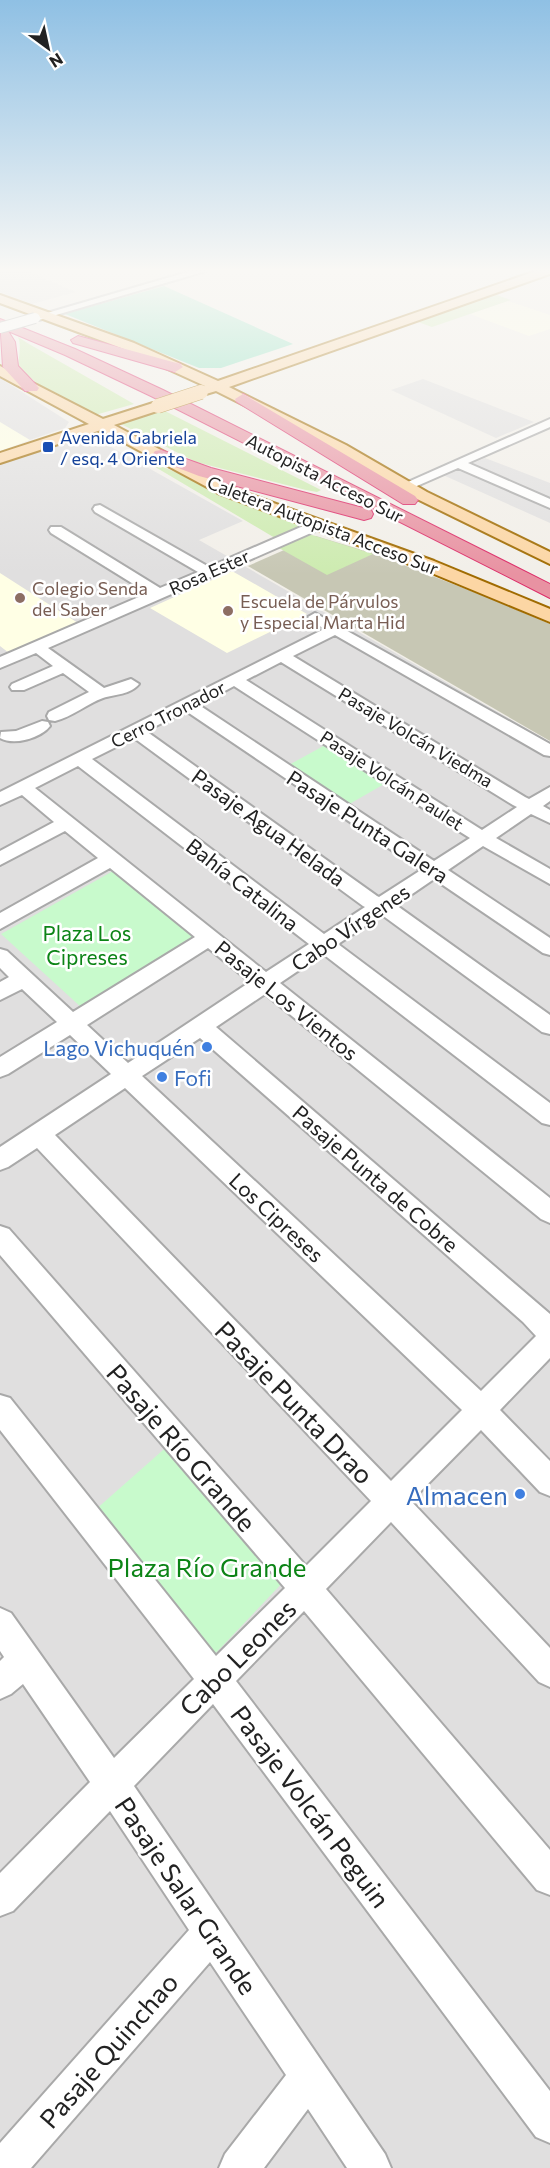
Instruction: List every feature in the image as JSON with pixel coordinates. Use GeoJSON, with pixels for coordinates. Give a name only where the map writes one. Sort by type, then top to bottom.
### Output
{"type":"FeatureCollection","features":[{"type":"Feature","properties":{"kind":"highway"},"geometry":{"type":"LineString","coordinates":[[16,372],[31,388]]}},
{"type":"Feature","properties":{"kind":"highway","name":"Autopista Acceso Sur"},"geometry":{"type":"LineString","coordinates":[[112,372],[491,556],[550,579]]}},
{"type":"Feature","properties":{"kind":"highway"},"geometry":{"type":"LineString","coordinates":[[217,386],[491,556]]}},
{"type":"Feature","properties":{"kind":"highway"},"geometry":{"type":"LineString","coordinates":[[161,455],[205,472],[364,514],[491,556]]}},
{"type":"Feature","properties":{"kind":"highway","name":"Autopista Acceso Sur"},"geometry":{"type":"LineString","coordinates":[[491,556],[550,592]]}},
{"type":"Feature","properties":{"kind":"main road"},"geometry":{"type":"LineString","coordinates":[[187,372],[333,444],[405,486],[547,554]]}},
{"type":"Feature","properties":{"kind":"main road"},"geometry":{"type":"LineString","coordinates":[[217,386],[255,372]]}},
{"type":"Feature","properties":{"kind":"main road"},"geometry":{"type":"LineString","coordinates":[[0,458],[257,372]]}},
{"type":"Feature","properties":{"kind":"main road","name":"Caletera Autopista Acceso Sur"},"geometry":{"type":"LineString","coordinates":[[2,374],[161,455],[226,491],[315,526],[428,565],[550,616]]}},
{"type":"Feature","properties":{"kind":"main road"},"geometry":{"type":"LineString","coordinates":[[72,433],[77,422],[74,411]]}},
{"type":"Feature","properties":{"kind":"main road"},"geometry":{"type":"LineString","coordinates":[[72,433],[125,437]]}},
{"type":"Feature","properties":{"kind":"street"},"geometry":{"type":"LineString","coordinates":[[405,486],[550,423]]}},
{"type":"Feature","properties":{"kind":"street"},"geometry":{"type":"LineString","coordinates":[[458,463],[550,504]]}},
{"type":"Feature","properties":{"kind":"street"},"geometry":{"type":"LineString","coordinates":[[100,509],[208,572]]}},
{"type":"Feature","properties":{"kind":"street","name":"Rosa Ester"},"geometry":{"type":"LineString","coordinates":[[0,663],[315,526]]}},
{"type":"Feature","properties":{"kind":"street"},"geometry":{"type":"LineString","coordinates":[[56,530],[159,594]]}},
{"type":"Feature","properties":{"kind":"street"},"geometry":{"type":"LineString","coordinates":[[315,617],[550,752]]}},
{"type":"Feature","properties":{"kind":"street","name":"Cerro Tronador"},"geometry":{"type":"LineString","coordinates":[[0,800],[335,629]]}},
{"type":"Feature","properties":{"kind":"street"},"geometry":{"type":"LineString","coordinates":[[37,647],[97,689],[99,693]]}},
{"type":"Feature","properties":{"kind":"street","name":"Pasaje Volcán Viedma"},"geometry":{"type":"LineString","coordinates":[[282,656],[550,817]]}},
{"type":"Feature","properties":{"kind":"street"},"geometry":{"type":"LineString","coordinates":[[18,687],[65,666]]}},
{"type":"Feature","properties":{"kind":"street","name":"Pasaje Volcán Paulet"},"geometry":{"type":"LineString","coordinates":[[235,680],[550,878]]}},
{"type":"Feature","properties":{"kind":"street"},"geometry":{"type":"LineString","coordinates":[[2,735],[23,735],[99,693],[110,693],[131,684]]}},
{"type":"Feature","properties":{"kind":"street","name":"Pasaje Punta Galera"},"geometry":{"type":"LineString","coordinates":[[187,704],[550,948]]}},
{"type":"Feature","properties":{"kind":"street","name":"Pasaje Agua Helada"},"geometry":{"type":"LineString","coordinates":[[135,731],[370,901],[393,912],[550,1026]]}},
{"type":"Feature","properties":{"kind":"street","name":"Bahía Catalina"},"geometry":{"type":"LineString","coordinates":[[81,759],[550,1116]]}},
{"type":"Feature","properties":{"kind":"street","name":"Pasaje Los Vientos"},"geometry":{"type":"LineString","coordinates":[[25,787],[29,793],[66,823],[550,1212]]}},
{"type":"Feature","properties":{"kind":"street","name":"Cabo Vírgenes"},"geometry":{"type":"LineString","coordinates":[[0,1160],[550,793]]}},
{"type":"Feature","properties":{"kind":"street"},"geometry":{"type":"LineString","coordinates":[[0,859],[66,823]]}},
{"type":"Feature","properties":{"kind":"street"},"geometry":{"type":"LineString","coordinates":[[0,922],[111,859]]}},
{"type":"Feature","properties":{"kind":"street"},"geometry":{"type":"LineString","coordinates":[[0,1068],[209,938]]}},
{"type":"Feature","properties":{"kind":"street","name":"Los Cipreses"},"geometry":{"type":"LineString","coordinates":[[0,956],[481,1410],[550,1482]]}},
{"type":"Feature","properties":{"kind":"street"},"geometry":{"type":"LineString","coordinates":[[0,992],[23,978]]}},
{"type":"Feature","properties":{"kind":"street","name":"Pasaje Punta de Cobre"},"geometry":{"type":"LineString","coordinates":[[201,1026],[524,1306],[550,1332]]}},
{"type":"Feature","properties":{"kind":"street","name":"Pasaje Punta Drao"},"geometry":{"type":"LineString","coordinates":[[39,1134],[391,1501],[550,1671]]}},
{"type":"Feature","properties":{"kind":"street","name":"Pasaje Río Grande"},"geometry":{"type":"LineString","coordinates":[[0,1237],[305,1588],[550,1877]]}},
{"type":"Feature","properties":{"kind":"street","name":"Cabo Leones"},"geometry":{"type":"LineString","coordinates":[[0,1898],[550,1340]]}},
{"type":"Feature","properties":{"kind":"street","name":"Pasaje Volcán Peguin"},"geometry":{"type":"LineString","coordinates":[[0,1408],[215,1680],[550,2123]]}},
{"type":"Feature","properties":{"kind":"street","name":"Pasaje Salar Grande"},"geometry":{"type":"LineString","coordinates":[[0,1624],[112,1784],[370,2168]]}},
{"type":"Feature","properties":{"kind":"street"},"geometry":{"type":"LineString","coordinates":[[0,1683],[25,1660]]}},
{"type":"Feature","properties":{"kind":"street","name":"Pasaje Quinchao"},"geometry":{"type":"LineString","coordinates":[[5,2168],[212,1932]]}},
{"type":"Feature","properties":{"kind":"street"},"geometry":{"type":"LineString","coordinates":[[239,2168],[309,2077]]}},
{"type":"Feature","properties":{"kind":"shaded area"},"geometry":{"type":"Polygon","coordinates":[[[0,378],[69,422],[65,428],[0,450],[0,378]]]}},
{"type":"Feature","properties":{"kind":"shaded area"},"geometry":{"type":"Polygon","coordinates":[[[423,379],[534,422],[496,438],[391,390],[423,379]]]}},
{"type":"Feature","properties":{"kind":"shaded area"},"geometry":{"type":"Polygon","coordinates":[[[0,422],[30,440],[0,451],[0,422]]]}},
{"type":"Feature","properties":{"kind":"shaded area"},"geometry":{"type":"Polygon","coordinates":[[[95,438],[243,521],[199,540],[550,742],[550,2168],[0,2168],[0,464],[76,439],[95,438]]]}},
{"type":"Feature","properties":{"kind":"shaded area"},"geometry":{"type":"Polygon","coordinates":[[[485,458],[550,483],[550,523],[443,475],[485,458]]]}},
{"type":"Feature","properties":{"kind":"shaded area"},"geometry":{"type":"Polygon","coordinates":[[[316,536],[375,554],[550,624],[550,741],[248,566],[316,536]]]}},
{"type":"Feature","properties":{"kind":"shaded area","name":"Escuela de Párvulos y Especial Marta Hid"},"geometry":{"type":"Polygon","coordinates":[[[232,571],[307,614],[227,653],[150,608],[232,571]]]}},
{"type":"Feature","properties":{"kind":"shaded area","name":"Colegio Senda del Saber"},"geometry":{"type":"Polygon","coordinates":[[[0,573],[78,623],[9,653],[0,646],[0,573]]]}},
{"type":"Feature","properties":{"kind":"green space"},"geometry":{"type":"Polygon","coordinates":[[[22,372],[78,372],[134,404],[95,415],[59,395],[55,396],[22,372]]]}},
{"type":"Feature","properties":{"kind":"green space"},"geometry":{"type":"Polygon","coordinates":[[[163,410],[321,490],[317,492],[306,490],[196,462],[121,424],[163,410]]]}},
{"type":"Feature","properties":{"kind":"green space"},"geometry":{"type":"Polygon","coordinates":[[[135,455],[304,527],[275,538],[135,455]]]}},
{"type":"Feature","properties":{"kind":"green space"},"geometry":{"type":"Polygon","coordinates":[[[307,535],[373,554],[327,575],[279,548],[307,535]]]}},
{"type":"Feature","properties":{"kind":"green space"},"geometry":{"type":"Polygon","coordinates":[[[327,744],[386,783],[346,806],[287,766],[327,744]]]}},
{"type":"Feature","properties":{"kind":"green space","name":"Plaza Los Cipreses"},"geometry":{"type":"Polygon","coordinates":[[[113,871],[196,937],[82,1008],[1,934],[113,871]]]}},
{"type":"Feature","properties":{"kind":"green space","name":"Plaza Río Grande"},"geometry":{"type":"Polygon","coordinates":[[[171,1443],[288,1577],[211,1658],[94,1511],[171,1443]]]}},
{"type":"Feature","properties":{"kind":"place","name":"Avenida Gabriela / esq. 4 Oriente"},"geometry":{"type":"Point","coordinates":[48,447]}},
{"type":"Feature","properties":{"kind":"place","name":"Colegio Senda del Saber"},"geometry":{"type":"Point","coordinates":[20,598]}},
{"type":"Feature","properties":{"kind":"place","name":"Escuela de Párvulos y Especial Marta Hid"},"geometry":{"type":"Point","coordinates":[228,611]}},
{"type":"Feature","properties":{"kind":"place","name":"Lago Vichuquén"},"geometry":{"type":"Point","coordinates":[207,1047]}},
{"type":"Feature","properties":{"kind":"place","name":"Fofi"},"geometry":{"type":"Point","coordinates":[162,1077]}},
{"type":"Feature","properties":{"kind":"place","name":"Almacen"},"geometry":{"type":"Point","coordinates":[520,1494]}}]}
